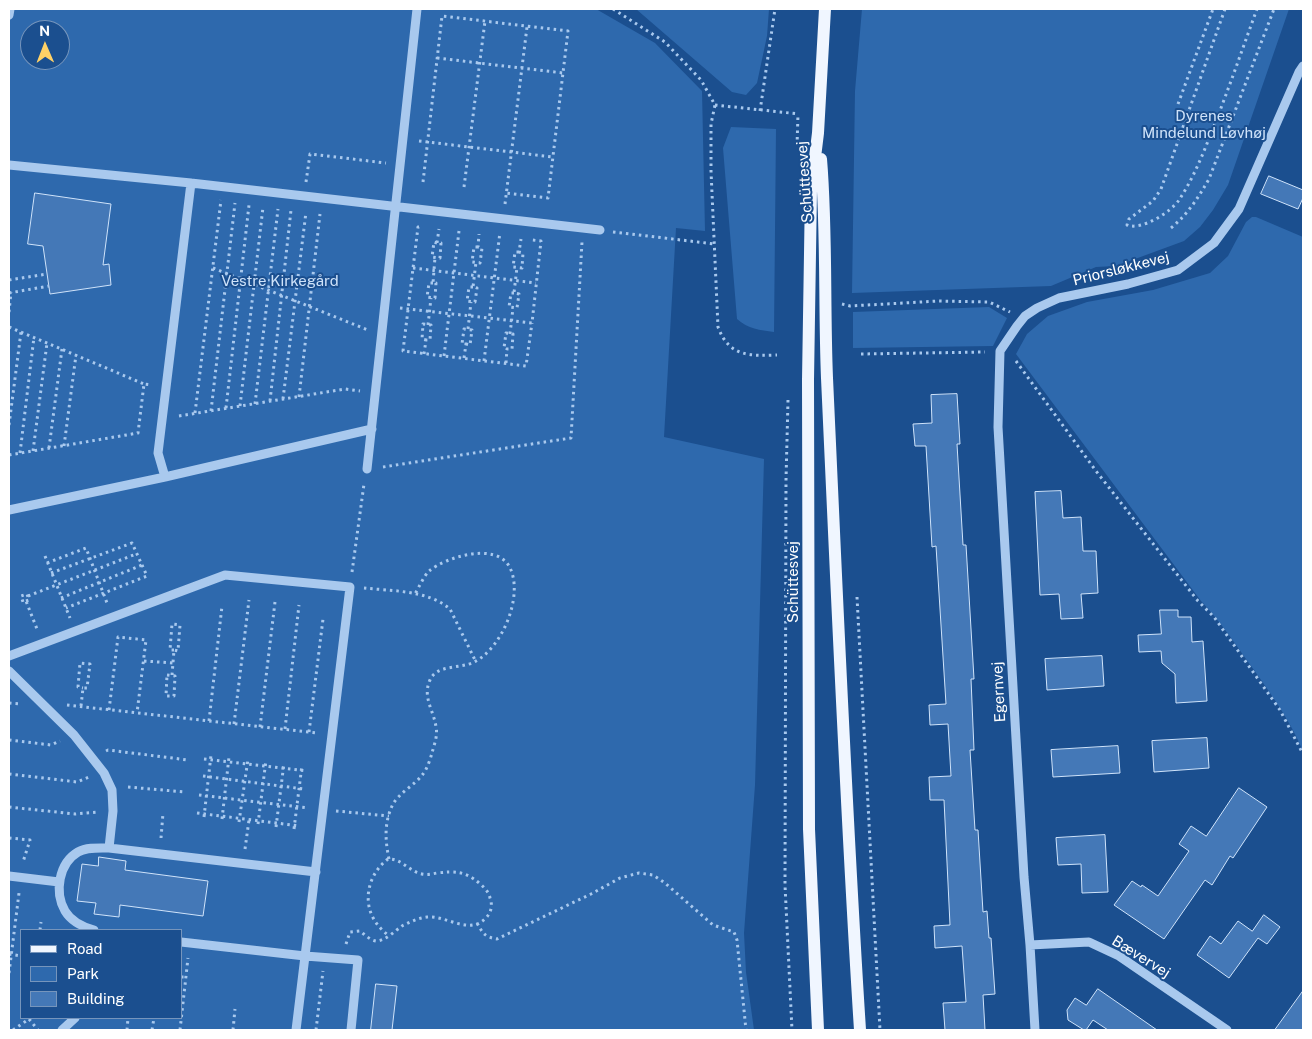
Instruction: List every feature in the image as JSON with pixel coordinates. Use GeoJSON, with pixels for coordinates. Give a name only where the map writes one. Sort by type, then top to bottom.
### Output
{"type":"FeatureCollection","features":[{"type":"Feature","properties":{"kind":"main road"},"geometry":{"type":"LineString","coordinates":[[818,133],[825,9]]}},
{"type":"Feature","properties":{"kind":"main road","name":"Schüttesvej"},"geometry":{"type":"LineString","coordinates":[[818,133],[823,184],[826,349],[852,900],[860,1030]]}},
{"type":"Feature","properties":{"kind":"main road","name":"Schüttesvej"},"geometry":{"type":"LineString","coordinates":[[818,133],[811,190],[808,400],[809,830],[818,1030]]}},
{"type":"Feature","properties":{"kind":"street"},"geometry":{"type":"LineString","coordinates":[[9,15],[10,9]]}},
{"type":"Feature","properties":{"kind":"street"},"geometry":{"type":"LineString","coordinates":[[367,469],[417,9]]}},
{"type":"Feature","properties":{"kind":"street","name":"Priorsløkkevej"},"geometry":{"type":"LineString","coordinates":[[1000,351],[1017,326],[1037,308],[1058,298],[1128,284],[1178,270],[1214,244],[1240,209],[1303,66]]}},
{"type":"Feature","properties":{"kind":"street"},"geometry":{"type":"LineString","coordinates":[[9,166],[223,186],[600,230]]}},
{"type":"Feature","properties":{"kind":"street"},"geometry":{"type":"LineString","coordinates":[[166,477],[158,453],[191,183]]}},
{"type":"Feature","properties":{"kind":"street","name":"Egernvej"},"geometry":{"type":"LineString","coordinates":[[1000,351],[998,427],[1034,1030]]}},
{"type":"Feature","properties":{"kind":"street"},"geometry":{"type":"LineString","coordinates":[[9,510],[166,477],[372,429]]}},
{"type":"Feature","properties":{"kind":"street"},"geometry":{"type":"LineString","coordinates":[[9,656],[225,575],[350,587],[296,1030]]}},
{"type":"Feature","properties":{"kind":"street"},"geometry":{"type":"LineString","coordinates":[[9,671],[74,735],[104,773],[112,790],[113,811],[109,848]]}},
{"type":"Feature","properties":{"kind":"street"},"geometry":{"type":"LineString","coordinates":[[90,929],[74,921],[65,911],[59,882],[63,870],[70,859],[80,852],[91,848],[109,848],[316,872]]}},
{"type":"Feature","properties":{"kind":"street"},"geometry":{"type":"LineString","coordinates":[[9,876],[59,882]]}},
{"type":"Feature","properties":{"kind":"street"},"geometry":{"type":"LineString","coordinates":[[186,942],[305,956],[358,960],[351,1030]]}},
{"type":"Feature","properties":{"kind":"street","name":"Bævervej"},"geometry":{"type":"LineString","coordinates":[[1030,945],[1089,942],[1119,956],[1226,1030]]}},
{"type":"Feature","properties":{"kind":"street"},"geometry":{"type":"LineString","coordinates":[[62,1030],[74,1019]]}},
{"type":"Feature","properties":{"kind":"path"},"geometry":{"type":"LineString","coordinates":[[613,9],[665,42],[701,80],[715,105],[711,133],[718,327],[730,347],[741,353],[757,356],[777,355]]}},
{"type":"Feature","properties":{"kind":"path"},"geometry":{"type":"LineString","coordinates":[[760,111],[775,9]]}},
{"type":"Feature","properties":{"kind":"path"},"geometry":{"type":"LineString","coordinates":[[1178,104],[1213,9]]}},
{"type":"Feature","properties":{"kind":"path"},"geometry":{"type":"LineString","coordinates":[[1226,9],[1161,189],[1153,201],[1129,219],[1127,226],[1132,228],[1149,222],[1163,215],[1178,202],[1205,148],[1257,9]]}},
{"type":"Feature","properties":{"kind":"path"},"geometry":{"type":"LineString","coordinates":[[1171,228],[1195,203],[1209,179],[1274,9]]}},
{"type":"Feature","properties":{"kind":"path"},"geometry":{"type":"LineString","coordinates":[[422,182],[442,16],[568,31],[548,198],[506,193]]}},
{"type":"Feature","properties":{"kind":"path"},"geometry":{"type":"LineString","coordinates":[[464,187],[485,21]]}},
{"type":"Feature","properties":{"kind":"path"},"geometry":{"type":"LineString","coordinates":[[484,361],[527,26]]}},
{"type":"Feature","properties":{"kind":"path"},"geometry":{"type":"LineString","coordinates":[[438,58],[563,73]]}},
{"type":"Feature","properties":{"kind":"path"},"geometry":{"type":"LineString","coordinates":[[715,105],[798,114],[796,151]]}},
{"type":"Feature","properties":{"kind":"path"},"geometry":{"type":"LineString","coordinates":[[403,139],[553,157]]}},
{"type":"Feature","properties":{"kind":"path"},"geometry":{"type":"LineString","coordinates":[[304,195],[310,154],[400,164]]}},
{"type":"Feature","properties":{"kind":"path"},"geometry":{"type":"LineString","coordinates":[[195,413],[223,186]]}},
{"type":"Feature","properties":{"kind":"path"},"geometry":{"type":"LineString","coordinates":[[211,411],[235,203]]}},
{"type":"Feature","properties":{"kind":"path"},"geometry":{"type":"LineString","coordinates":[[226,408],[249,205]]}},
{"type":"Feature","properties":{"kind":"path"},"geometry":{"type":"LineString","coordinates":[[240,406],[263,207]]}},
{"type":"Feature","properties":{"kind":"path"},"geometry":{"type":"LineString","coordinates":[[255,404],[278,209]]}},
{"type":"Feature","properties":{"kind":"path"},"geometry":{"type":"LineString","coordinates":[[270,401],[291,210]]}},
{"type":"Feature","properties":{"kind":"path"},"geometry":{"type":"LineString","coordinates":[[283,399],[306,212]]}},
{"type":"Feature","properties":{"kind":"path"},"geometry":{"type":"LineString","coordinates":[[298,397],[320,214]]}},
{"type":"Feature","properties":{"kind":"path"},"geometry":{"type":"LineString","coordinates":[[425,227],[418,226],[403,351],[526,366],[541,241],[514,238]]}},
{"type":"Feature","properties":{"kind":"path"},"geometry":{"type":"LineString","coordinates":[[432,228],[445,230]]}},
{"type":"Feature","properties":{"kind":"path"},"geometry":{"type":"LineString","coordinates":[[367,469],[571,438],[583,228]]}},
{"type":"Feature","properties":{"kind":"path"},"geometry":{"type":"LineString","coordinates":[[437,243],[439,229]]}},
{"type":"Feature","properties":{"kind":"path"},"geometry":{"type":"LineString","coordinates":[[452,231],[466,232]]}},
{"type":"Feature","properties":{"kind":"path"},"geometry":{"type":"LineString","coordinates":[[444,356],[459,232]]}},
{"type":"Feature","properties":{"kind":"path"},"geometry":{"type":"LineString","coordinates":[[611,232],[715,244]]}},
{"type":"Feature","properties":{"kind":"path"},"geometry":{"type":"LineString","coordinates":[[472,233],[486,235]]}},
{"type":"Feature","properties":{"kind":"path"},"geometry":{"type":"LineString","coordinates":[[478,247],[480,234]]}},
{"type":"Feature","properties":{"kind":"path"},"geometry":{"type":"LineString","coordinates":[[493,236],[507,237]]}},
{"type":"Feature","properties":{"kind":"path"},"geometry":{"type":"LineString","coordinates":[[519,252],[521,239]]}},
{"type":"Feature","properties":{"kind":"path"},"geometry":{"type":"LineString","coordinates":[[436,258],[432,257],[434,242],[437,243]]}},
{"type":"Feature","properties":{"kind":"path"},"geometry":{"type":"LineString","coordinates":[[436,258],[440,258],[441,243],[437,243]]}},
{"type":"Feature","properties":{"kind":"path"},"geometry":{"type":"LineString","coordinates":[[474,247],[478,247],[482,248],[480,263],[472,262],[474,247]]}},
{"type":"Feature","properties":{"kind":"path"},"geometry":{"type":"LineString","coordinates":[[515,252],[519,252],[523,253],[522,268],[514,267],[515,252]]}},
{"type":"Feature","properties":{"kind":"path"},"geometry":{"type":"LineString","coordinates":[[432,283],[436,258]]}},
{"type":"Feature","properties":{"kind":"path"},"geometry":{"type":"LineString","coordinates":[[473,287],[476,262]]}},
{"type":"Feature","properties":{"kind":"path"},"geometry":{"type":"LineString","coordinates":[[513,308],[509,307],[511,293],[514,293],[518,267]]}},
{"type":"Feature","properties":{"kind":"path"},"geometry":{"type":"LineString","coordinates":[[213,268],[382,336]]}},
{"type":"Feature","properties":{"kind":"path"},"geometry":{"type":"LineString","coordinates":[[413,268],[536,283]]}},
{"type":"Feature","properties":{"kind":"path"},"geometry":{"type":"LineString","coordinates":[[9,280],[47,274]]}},
{"type":"Feature","properties":{"kind":"path"},"geometry":{"type":"LineString","coordinates":[[431,298],[427,297],[428,283],[432,283]]}},
{"type":"Feature","properties":{"kind":"path"},"geometry":{"type":"LineString","coordinates":[[431,298],[435,298],[436,283],[432,283]]}},
{"type":"Feature","properties":{"kind":"path"},"geometry":{"type":"LineString","coordinates":[[825,285],[839,304],[850,306],[939,301],[990,302],[1009,311],[1026,316]]}},
{"type":"Feature","properties":{"kind":"path"},"geometry":{"type":"LineString","coordinates":[[9,312],[10,293],[49,286]]}},
{"type":"Feature","properties":{"kind":"path"},"geometry":{"type":"LineString","coordinates":[[471,302],[467,301],[469,287],[473,287]]}},
{"type":"Feature","properties":{"kind":"path"},"geometry":{"type":"LineString","coordinates":[[471,302],[475,302],[477,288],[473,287]]}},
{"type":"Feature","properties":{"kind":"path"},"geometry":{"type":"LineString","coordinates":[[513,308],[517,308],[519,294],[514,293]]}},
{"type":"Feature","properties":{"kind":"path"},"geometry":{"type":"LineString","coordinates":[[428,325],[431,298]]}},
{"type":"Feature","properties":{"kind":"path"},"geometry":{"type":"LineString","coordinates":[[468,329],[471,302]]}},
{"type":"Feature","properties":{"kind":"path"},"geometry":{"type":"LineString","coordinates":[[385,306],[532,324]]}},
{"type":"Feature","properties":{"kind":"path"},"geometry":{"type":"LineString","coordinates":[[508,349],[512,349],[513,334],[510,334],[513,308]]}},
{"type":"Feature","properties":{"kind":"path"},"geometry":{"type":"LineString","coordinates":[[423,324],[431,325],[430,340],[426,340],[422,339],[423,324]]}},
{"type":"Feature","properties":{"kind":"path"},"geometry":{"type":"LineString","coordinates":[[9,327],[144,384],[166,387]]}},
{"type":"Feature","properties":{"kind":"path"},"geometry":{"type":"LineString","coordinates":[[466,344],[462,344],[464,329],[468,329]]}},
{"type":"Feature","properties":{"kind":"path"},"geometry":{"type":"LineString","coordinates":[[466,344],[470,344],[472,330],[468,329]]}},
{"type":"Feature","properties":{"kind":"path"},"geometry":{"type":"LineString","coordinates":[[9,425],[21,332]]}},
{"type":"Feature","properties":{"kind":"path"},"geometry":{"type":"LineString","coordinates":[[508,349],[504,348],[506,333],[510,334]]}},
{"type":"Feature","properties":{"kind":"path"},"geometry":{"type":"LineString","coordinates":[[20,453],[34,338]]}},
{"type":"Feature","properties":{"kind":"path"},"geometry":{"type":"LineString","coordinates":[[424,354],[426,340]]}},
{"type":"Feature","properties":{"kind":"path"},"geometry":{"type":"LineString","coordinates":[[33,451],[47,343]]}},
{"type":"Feature","properties":{"kind":"path"},"geometry":{"type":"LineString","coordinates":[[464,358],[466,344]]}},
{"type":"Feature","properties":{"kind":"path"},"geometry":{"type":"LineString","coordinates":[[49,448],[62,349]]}},
{"type":"Feature","properties":{"kind":"path"},"geometry":{"type":"LineString","coordinates":[[506,363],[508,349]]}},
{"type":"Feature","properties":{"kind":"path"},"geometry":{"type":"LineString","coordinates":[[861,354],[1000,351],[1014,359],[1096,470],[1198,601],[1214,617],[1280,710],[1303,754]]}},
{"type":"Feature","properties":{"kind":"path"},"geometry":{"type":"LineString","coordinates":[[64,446],[76,355]]}},
{"type":"Feature","properties":{"kind":"path"},"geometry":{"type":"LineString","coordinates":[[9,455],[138,434],[144,384]]}},
{"type":"Feature","properties":{"kind":"path"},"geometry":{"type":"LineString","coordinates":[[163,414],[176,416],[345,389],[376,394]]}},
{"type":"Feature","properties":{"kind":"path"},"geometry":{"type":"LineString","coordinates":[[789,395],[786,480],[785,885],[792,1030]]}},
{"type":"Feature","properties":{"kind":"path"},"geometry":{"type":"LineString","coordinates":[[354,554],[363,493]]}},
{"type":"Feature","properties":{"kind":"path"},"geometry":{"type":"LineString","coordinates":[[52,573],[132,543],[147,576],[66,608]]}},
{"type":"Feature","properties":{"kind":"path"},"geometry":{"type":"LineString","coordinates":[[47,562],[86,548],[113,617]]}},
{"type":"Feature","properties":{"kind":"path"},"geometry":{"type":"LineString","coordinates":[[42,644],[26,601],[23,602],[21,596],[27,594],[28,596],[136,554]]}},
{"type":"Feature","properties":{"kind":"path"},"geometry":{"type":"LineString","coordinates":[[389,859],[385,835],[394,803],[423,774],[432,754],[436,727],[427,690],[430,678],[444,669],[462,667],[476,662],[493,647],[504,628],[511,610],[514,588],[513,577],[508,565],[501,558],[484,554],[470,554],[453,558],[429,572],[415,594]]}},
{"type":"Feature","properties":{"kind":"path"},"geometry":{"type":"LineString","coordinates":[[45,556],[75,631]]}},
{"type":"Feature","properties":{"kind":"path"},"geometry":{"type":"LineString","coordinates":[[61,598],[142,565]]}},
{"type":"Feature","properties":{"kind":"path"},"geometry":{"type":"LineString","coordinates":[[350,587],[415,594],[442,602],[450,608],[476,662]]}},
{"type":"Feature","properties":{"kind":"path"},"geometry":{"type":"LineString","coordinates":[[856,591],[880,1030]]}},
{"type":"Feature","properties":{"kind":"path"},"geometry":{"type":"LineString","coordinates":[[26,601],[29,600],[28,596]]}},
{"type":"Feature","properties":{"kind":"path"},"geometry":{"type":"LineString","coordinates":[[234,724],[249,600]]}},
{"type":"Feature","properties":{"kind":"path"},"geometry":{"type":"LineString","coordinates":[[260,727],[275,602]]}},
{"type":"Feature","properties":{"kind":"path"},"geometry":{"type":"LineString","coordinates":[[285,729],[299,605]]}},
{"type":"Feature","properties":{"kind":"path"},"geometry":{"type":"LineString","coordinates":[[209,721],[222,606]]}},
{"type":"Feature","properties":{"kind":"path"},"geometry":{"type":"LineString","coordinates":[[310,732],[323,619]]}},
{"type":"Feature","properties":{"kind":"path"},"geometry":{"type":"LineString","coordinates":[[172,624],[180,624],[178,650],[174,650],[170,650],[172,624]]}},
{"type":"Feature","properties":{"kind":"path"},"geometry":{"type":"LineString","coordinates":[[109,710],[118,637],[146,640],[137,713]]}},
{"type":"Feature","properties":{"kind":"path"},"geometry":{"type":"LineString","coordinates":[[172,676],[174,650]]}},
{"type":"Feature","properties":{"kind":"path"},"geometry":{"type":"LineString","coordinates":[[144,660],[173,663]]}},
{"type":"Feature","properties":{"kind":"path"},"geometry":{"type":"LineString","coordinates":[[80,663],[90,664],[87,688],[83,688],[78,687],[80,663]]}},
{"type":"Feature","properties":{"kind":"path"},"geometry":{"type":"LineString","coordinates":[[167,675],[172,676],[176,676],[174,696],[166,696],[167,675]]}},
{"type":"Feature","properties":{"kind":"path"},"geometry":{"type":"LineString","coordinates":[[81,706],[83,688]]}},
{"type":"Feature","properties":{"kind":"path"},"geometry":{"type":"LineString","coordinates":[[54,715],[63,704],[332,735]]}},
{"type":"Feature","properties":{"kind":"path"},"geometry":{"type":"LineString","coordinates":[[9,740],[51,745],[74,735]]}},
{"type":"Feature","properties":{"kind":"path"},"geometry":{"type":"LineString","coordinates":[[92,758],[108,750],[188,760]]}},
{"type":"Feature","properties":{"kind":"path"},"geometry":{"type":"LineString","coordinates":[[204,759],[211,757],[229,759],[247,764],[307,771]]}},
{"type":"Feature","properties":{"kind":"path"},"geometry":{"type":"LineString","coordinates":[[204,816],[211,757]]}},
{"type":"Feature","properties":{"kind":"path"},"geometry":{"type":"LineString","coordinates":[[222,818],[229,759]]}},
{"type":"Feature","properties":{"kind":"path"},"geometry":{"type":"LineString","coordinates":[[240,820],[248,759]]}},
{"type":"Feature","properties":{"kind":"path"},"geometry":{"type":"LineString","coordinates":[[258,823],[266,760]]}},
{"type":"Feature","properties":{"kind":"path"},"geometry":{"type":"LineString","coordinates":[[276,825],[284,763]]}},
{"type":"Feature","properties":{"kind":"path"},"geometry":{"type":"LineString","coordinates":[[294,827],[302,765]]}},
{"type":"Feature","properties":{"kind":"path"},"geometry":{"type":"LineString","coordinates":[[9,774],[77,782],[104,773]]}},
{"type":"Feature","properties":{"kind":"path"},"geometry":{"type":"LineString","coordinates":[[203,776],[304,789]]}},
{"type":"Feature","properties":{"kind":"path"},"geometry":{"type":"LineString","coordinates":[[112,790],[131,786],[185,792]]}},
{"type":"Feature","properties":{"kind":"path"},"geometry":{"type":"LineString","coordinates":[[199,795],[389,816]]}},
{"type":"Feature","properties":{"kind":"path"},"geometry":{"type":"LineString","coordinates":[[9,807],[75,814],[113,811]]}},
{"type":"Feature","properties":{"kind":"path"},"geometry":{"type":"LineString","coordinates":[[160,854],[164,813]]}},
{"type":"Feature","properties":{"kind":"path"},"geometry":{"type":"LineString","coordinates":[[197,813],[204,816],[250,820],[258,823],[300,826]]}},
{"type":"Feature","properties":{"kind":"path"},"geometry":{"type":"LineString","coordinates":[[246,847],[250,820]]}},
{"type":"Feature","properties":{"kind":"path"},"geometry":{"type":"LineString","coordinates":[[9,838],[30,840],[24,858],[9,973]]}},
{"type":"Feature","properties":{"kind":"path"},"geometry":{"type":"LineString","coordinates":[[340,958],[350,932],[360,931],[371,940],[378,941],[414,920],[428,917],[436,917],[458,924],[477,923],[486,918],[491,911],[490,895],[473,878],[466,874],[457,872],[420,874],[397,861],[389,859],[373,875],[368,896],[372,916],[388,935]]}},
{"type":"Feature","properties":{"kind":"path"},"geometry":{"type":"LineString","coordinates":[[477,923],[484,935],[488,938],[497,939],[620,878],[639,873],[653,875],[665,883],[713,925],[734,932],[737,940],[746,1030]]}},
{"type":"Feature","properties":{"kind":"path"},"geometry":{"type":"LineString","coordinates":[[40,929],[41,922]]}},
{"type":"Feature","properties":{"kind":"path"},"geometry":{"type":"LineString","coordinates":[[182,1012],[186,977],[186,942]]}},
{"type":"Feature","properties":{"kind":"path"},"geometry":{"type":"LineString","coordinates":[[316,1030],[325,957]]}},
{"type":"Feature","properties":{"kind":"path"},"geometry":{"type":"LineString","coordinates":[[233,1030],[235,1009]]}},
{"type":"Feature","properties":{"kind":"path"},"geometry":{"type":"LineString","coordinates":[[13,1030],[28,1019]]}},
{"type":"Feature","properties":{"kind":"path"},"geometry":{"type":"LineString","coordinates":[[30,1019],[38,1030]]}},
{"type":"Feature","properties":{"kind":"green space","name":"Vestre Kirkegård"},"geometry":{"type":"Polygon","coordinates":[[[9,9],[596,9],[655,43],[702,91],[705,231],[676,228],[664,437],[764,459],[755,785],[744,933],[746,972],[754,1030],[9,1030],[9,9]]]}},
{"type":"Feature","properties":{"kind":"green space"},"geometry":{"type":"Polygon","coordinates":[[[636,9],[769,9],[767,36],[757,83],[746,95],[732,92],[636,9]]]}},
{"type":"Feature","properties":{"kind":"green space","name":"Dyrenes Mindelund Løvhøj"},"geometry":{"type":"Polygon","coordinates":[[[862,9],[1289,9],[1228,185],[1200,227],[1184,241],[1116,266],[1096,267],[1051,286],[852,293],[855,91],[862,9]]]}},
{"type":"Feature","properties":{"kind":"green space"},"geometry":{"type":"Polygon","coordinates":[[[731,127],[776,129],[774,332],[750,327],[737,319],[723,148],[731,127]]]}},
{"type":"Feature","properties":{"kind":"green space"},"geometry":{"type":"Polygon","coordinates":[[[1252,217],[1303,237],[1303,751],[1291,727],[1262,681],[1016,354],[1027,334],[1048,316],[1087,302],[1153,290],[1210,273],[1228,256],[1246,222],[1252,217]]]}},
{"type":"Feature","properties":{"kind":"green space"},"geometry":{"type":"Polygon","coordinates":[[[989,307],[1007,318],[993,346],[853,348],[853,312],[989,307]]]}},
{"type":"Feature","properties":{"kind":"building"},"geometry":{"type":"Polygon","coordinates":[[[1269,176],[1303,190],[1303,198],[1298,209],[1261,194],[1269,176]]]}},
{"type":"Feature","properties":{"kind":"building"},"geometry":{"type":"Polygon","coordinates":[[[35,193],[111,204],[103,265],[109,264],[111,285],[50,294],[43,246],[28,244],[35,193]]]}},
{"type":"Feature","properties":{"kind":"building"},"geometry":{"type":"Polygon","coordinates":[[[957,394],[960,444],[957,444],[963,545],[966,545],[974,679],[971,679],[974,750],[970,750],[975,830],[978,830],[983,912],[987,911],[989,938],[991,938],[995,994],[983,995],[985,1030],[945,1030],[943,1003],[966,1002],[962,946],[935,948],[934,926],[950,925],[944,800],[930,800],[929,777],[951,776],[948,724],[930,725],[929,705],[946,704],[936,546],[932,547],[926,446],[915,446],[913,424],[932,423],[931,395],[957,394]]]}},
{"type":"Feature","properties":{"kind":"building"},"geometry":{"type":"Polygon","coordinates":[[[1061,491],[1063,518],[1081,517],[1083,551],[1096,551],[1098,593],[1081,594],[1083,618],[1061,619],[1059,594],[1040,595],[1035,492],[1061,491]]]}},
{"type":"Feature","properties":{"kind":"building"},"geometry":{"type":"Polygon","coordinates":[[[1160,610],[1178,610],[1178,617],[1191,617],[1192,642],[1203,641],[1207,701],[1176,703],[1175,674],[1162,663],[1161,651],[1139,652],[1138,635],[1161,634],[1160,610]]]}},
{"type":"Feature","properties":{"kind":"building"},"geometry":{"type":"Polygon","coordinates":[[[1102,656],[1104,686],[1047,690],[1045,659],[1102,656]]]}},
{"type":"Feature","properties":{"kind":"building"},"geometry":{"type":"Polygon","coordinates":[[[1207,738],[1209,768],[1154,772],[1152,741],[1207,738]]]}},
{"type":"Feature","properties":{"kind":"building"},"geometry":{"type":"Polygon","coordinates":[[[1118,746],[1120,773],[1053,777],[1051,750],[1118,746]]]}},
{"type":"Feature","properties":{"kind":"building"},"geometry":{"type":"Polygon","coordinates":[[[1239,788],[1267,807],[1233,858],[1230,856],[1212,885],[1205,880],[1164,939],[1114,905],[1132,881],[1141,887],[1142,885],[1158,896],[1189,851],[1179,844],[1191,826],[1206,836],[1239,788]]]}},
{"type":"Feature","properties":{"kind":"building"},"geometry":{"type":"Polygon","coordinates":[[[1105,835],[1108,892],[1082,893],[1081,864],[1058,865],[1056,838],[1105,835]]]}},
{"type":"Feature","properties":{"kind":"building"},"geometry":{"type":"Polygon","coordinates":[[[99,857],[126,861],[125,870],[208,881],[203,916],[120,905],[119,917],[94,914],[96,903],[77,901],[82,864],[98,866],[99,857]]]}},
{"type":"Feature","properties":{"kind":"building"},"geometry":{"type":"Polygon","coordinates":[[[1264,915],[1280,927],[1267,944],[1258,938],[1229,978],[1197,955],[1210,936],[1221,944],[1238,921],[1252,931],[1264,915]]]}},
{"type":"Feature","properties":{"kind":"building"},"geometry":{"type":"Polygon","coordinates":[[[376,984],[397,986],[392,1030],[371,1030],[376,984]]]}},
{"type":"Feature","properties":{"kind":"building"},"geometry":{"type":"Polygon","coordinates":[[[1098,989],[1157,1030],[1108,1030],[1093,1020],[1084,1030],[1068,1020],[1067,1010],[1075,998],[1086,1005],[1098,989]]]}},
{"type":"Feature","properties":{"kind":"building"},"geometry":{"type":"Polygon","coordinates":[[[1303,991],[1303,1030],[1275,1030],[1303,991]]]}}]}
